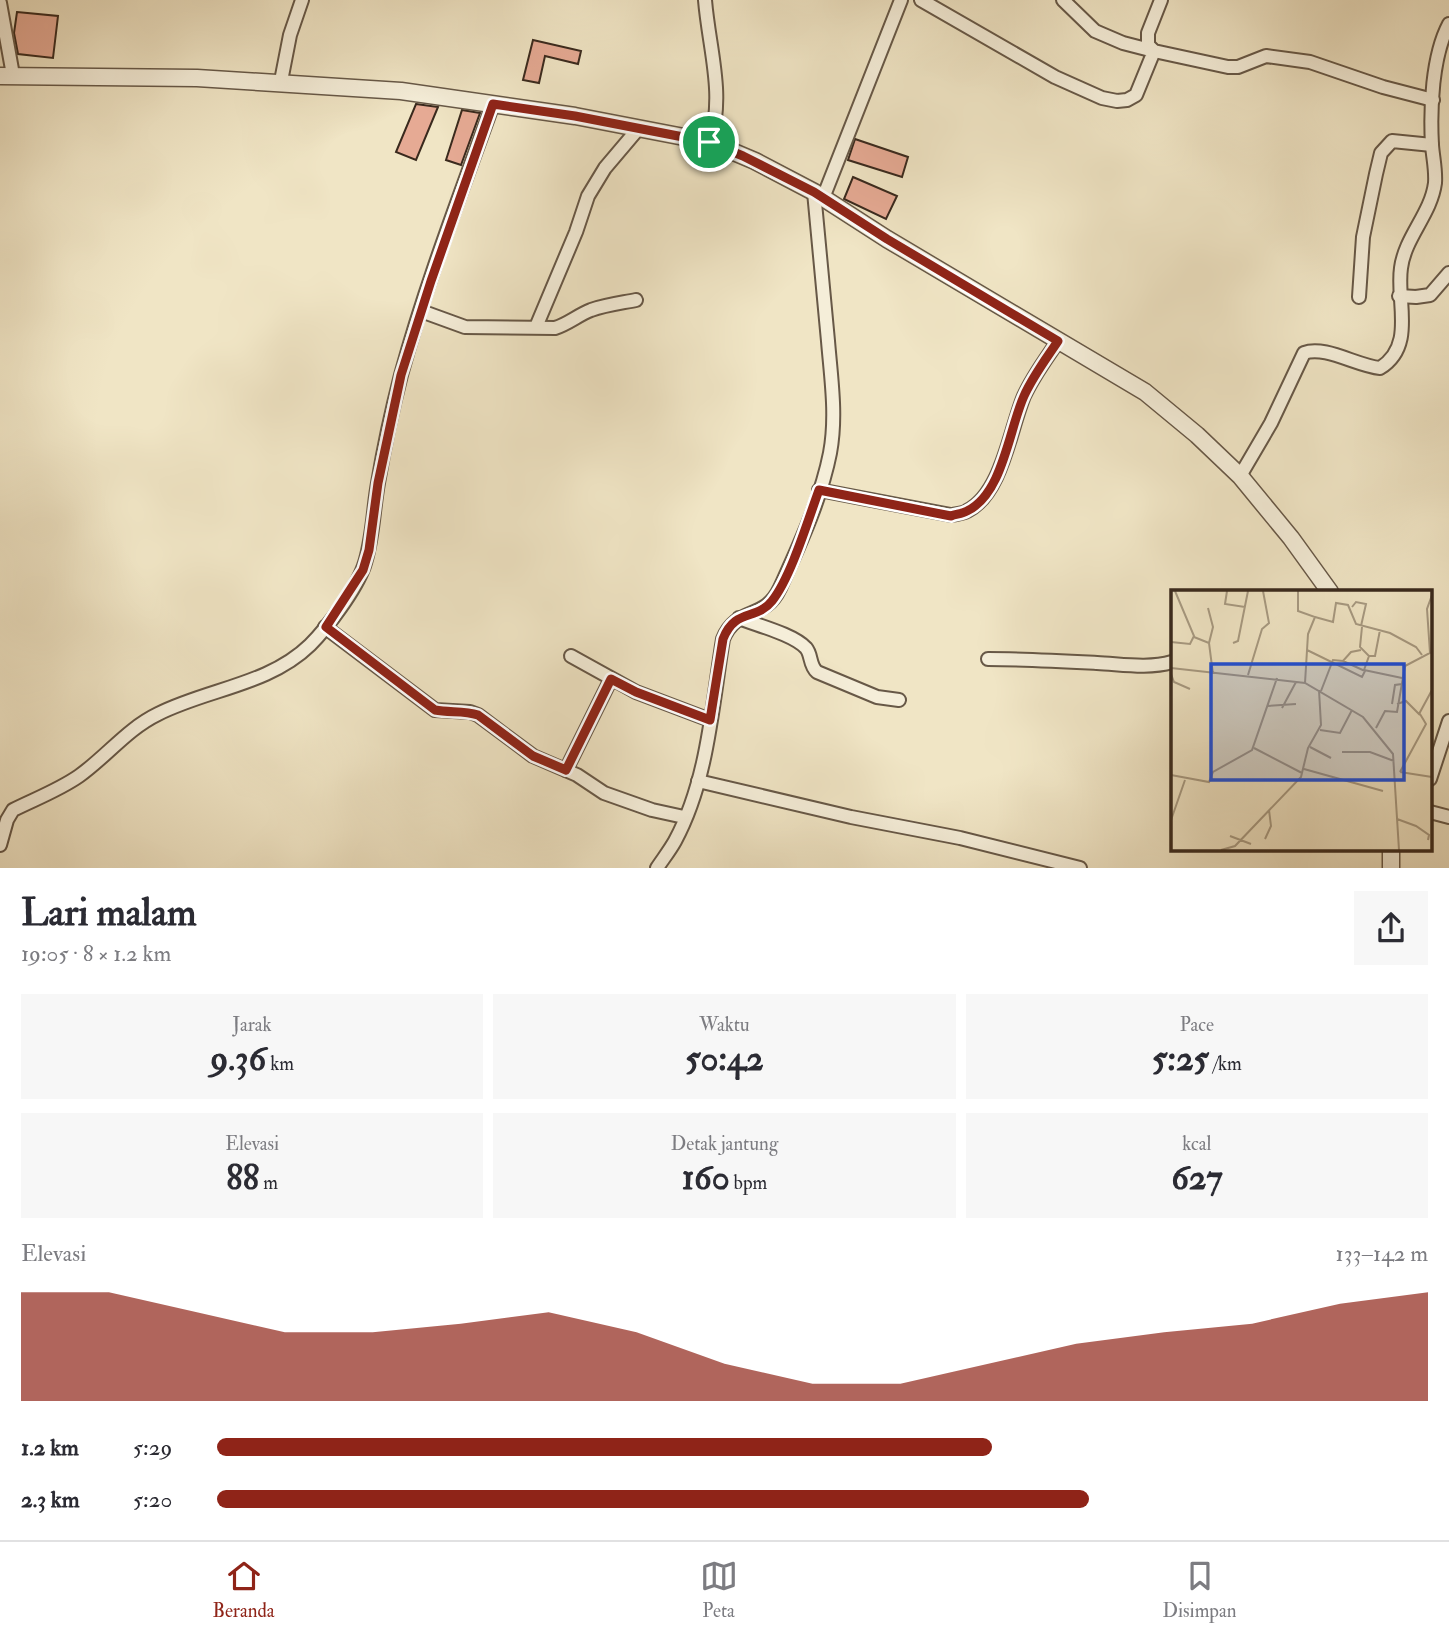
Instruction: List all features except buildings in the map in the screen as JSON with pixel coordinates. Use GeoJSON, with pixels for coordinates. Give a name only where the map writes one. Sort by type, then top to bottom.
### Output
{"type":"FeatureCollection","features":[{"type":"Feature","properties":{"kind":"street"},"geometry":{"type":"LineString","coordinates":[[281,81],[290,35],[302,0]]}},
{"type":"Feature","properties":{"kind":"street"},"geometry":{"type":"LineString","coordinates":[[705,0],[717,98],[716,124],[709,142]]}},
{"type":"Feature","properties":{"kind":"street"},"geometry":{"type":"LineString","coordinates":[[657,868],[675,841],[698,781],[727,629],[739,618],[765,609],[778,592],[819,490],[830,454],[833,402],[819,195],[901,0]]}},
{"type":"Feature","properties":{"kind":"street"},"geometry":{"type":"LineString","coordinates":[[921,0],[1055,77],[1102,98],[1117,101],[1128,100],[1136,95],[1154,51]]}},
{"type":"Feature","properties":{"kind":"street"},"geometry":{"type":"LineString","coordinates":[[1063,0],[1095,31],[1123,43],[1228,67],[1238,67],[1266,56],[1310,62],[1383,87],[1433,100]]}},
{"type":"Feature","properties":{"kind":"street"},"geometry":{"type":"LineString","coordinates":[[1154,51],[1149,45],[1149,33],[1161,0]]}},
{"type":"Feature","properties":{"kind":"street"},"geometry":{"type":"LineString","coordinates":[[0,3],[7,76],[281,81],[401,91],[575,116],[709,142],[755,161],[819,195],[887,239],[1145,392],[1197,435],[1240,476],[1291,538],[1329,590]]}},
{"type":"Feature","properties":{"kind":"street"},"geometry":{"type":"LineString","coordinates":[[1240,476],[1271,423],[1304,353],[1311,350],[1320,351],[1367,367],[1380,368],[1397,348],[1403,328],[1399,296],[1403,258],[1434,186],[1436,172],[1432,145],[1433,100],[1441,40],[1449,24]]}},
{"type":"Feature","properties":{"kind":"street"},"geometry":{"type":"LineString","coordinates":[[0,845],[7,820],[13,810],[80,776],[137,725],[182,703],[234,687],[294,660],[326,627],[363,570],[369,550],[378,483],[396,398],[421,311],[493,104]]}},
{"type":"Feature","properties":{"kind":"street"},"geometry":{"type":"LineString","coordinates":[[536,327],[576,232],[588,196],[604,168],[638,129]]}},
{"type":"Feature","properties":{"kind":"street"},"geometry":{"type":"LineString","coordinates":[[1359,297],[1363,237],[1381,153],[1392,141],[1432,145]]}},
{"type":"Feature","properties":{"kind":"street"},"geometry":{"type":"LineString","coordinates":[[1399,296],[1430,295],[1449,273]]}},
{"type":"Feature","properties":{"kind":"street"},"geometry":{"type":"LineString","coordinates":[[421,311],[465,327],[555,328],[595,309],[636,300]]}},
{"type":"Feature","properties":{"kind":"street"},"geometry":{"type":"LineString","coordinates":[[819,490],[951,516],[968,511],[983,498],[994,482],[1023,398],[1034,376],[1058,341]]}},
{"type":"Feature","properties":{"kind":"street"},"geometry":{"type":"LineString","coordinates":[[739,618],[795,640],[806,648],[812,667],[817,672],[877,697],[899,700]]}},
{"type":"Feature","properties":{"kind":"street"},"geometry":{"type":"LineString","coordinates":[[326,627],[435,710],[478,715],[533,756],[566,770],[604,793],[652,810],[684,817]]}},
{"type":"Feature","properties":{"kind":"street"},"geometry":{"type":"LineString","coordinates":[[571,656],[636,692],[710,720]]}},
{"type":"Feature","properties":{"kind":"street"},"geometry":{"type":"LineString","coordinates":[[988,659],[1139,666],[1171,662]]}},
{"type":"Feature","properties":{"kind":"street"},"geometry":{"type":"LineString","coordinates":[[566,770],[611,679]]}},
{"type":"Feature","properties":{"kind":"street"},"geometry":{"type":"LineString","coordinates":[[1432,773],[1449,721]]}},
{"type":"Feature","properties":{"kind":"street"},"geometry":{"type":"LineString","coordinates":[[698,781],[851,817],[960,838],[1080,868]]}},
{"type":"Feature","properties":{"kind":"street"},"geometry":{"type":"LineString","coordinates":[[1432,813],[1449,817]]}},
{"type":"Feature","properties":{"kind":"street"},"geometry":{"type":"LineString","coordinates":[[1391,850],[1391,868]]}},
{"type":"Feature","properties":{"kind":"route"},"geometry":{"type":"LineString","coordinates":[[493,104],[575,116],[709,142],[755,161],[814,192],[1058,341],[1034,376],[1023,398],[994,482],[983,498],[968,511],[951,516],[819,490],[778,592],[765,609],[739,618],[727,629],[710,720],[636,692],[611,679],[566,770],[533,756],[478,715],[435,710],[326,627],[363,570],[401,375],[458,200],[493,104]]}}]}
